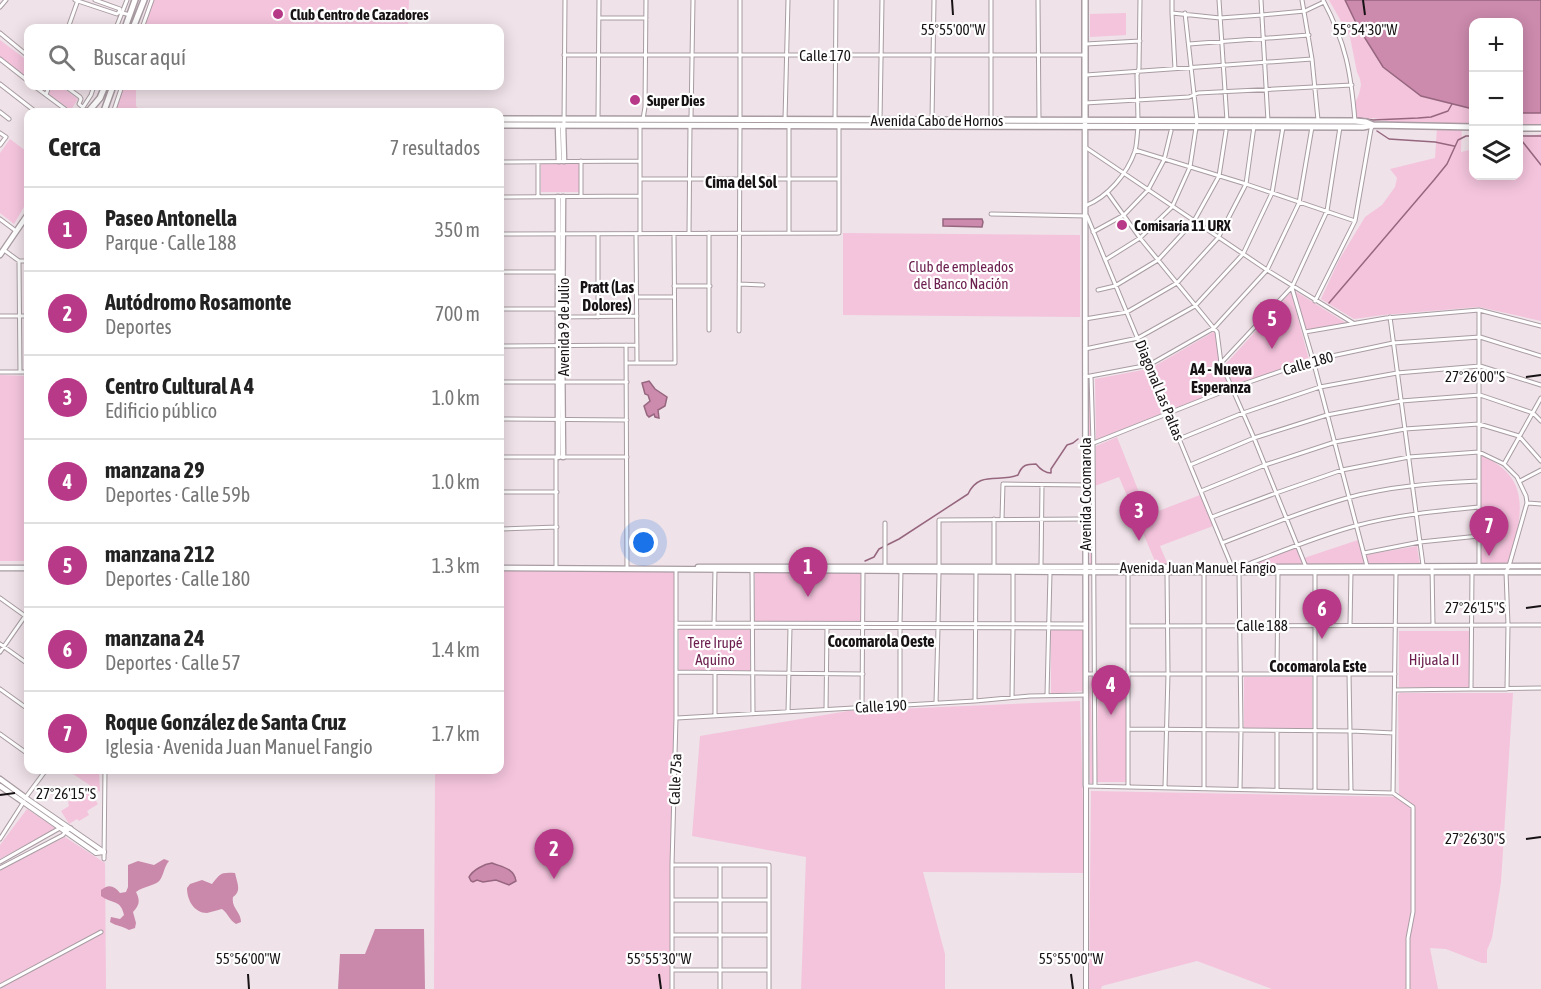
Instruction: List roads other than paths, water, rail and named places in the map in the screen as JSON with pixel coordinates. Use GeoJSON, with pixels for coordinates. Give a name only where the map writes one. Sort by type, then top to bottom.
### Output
{"type":"FeatureCollection","features":[{"type":"Feature","properties":{"kind":"main road"},"geometry":{"type":"LineString","coordinates":[[127,24],[135,0]]}},
{"type":"Feature","properties":{"kind":"main road"},"geometry":{"type":"LineString","coordinates":[[135,24],[144,0]]}},
{"type":"Feature","properties":{"kind":"main road","name":"Avenida Cocomarola"},"geometry":{"type":"LineString","coordinates":[[1085,0],[1085,349],[1088,377],[1085,446],[1086,786]]}},
{"type":"Feature","properties":{"kind":"main road"},"geometry":{"type":"LineString","coordinates":[[101,108],[93,106],[103,90]]}},
{"type":"Feature","properties":{"kind":"main road"},"geometry":{"type":"LineString","coordinates":[[107,108],[112,90]]}},
{"type":"Feature","properties":{"kind":"main road","name":"Avenida Cabo de Hornos"},"geometry":{"type":"LineString","coordinates":[[504,119],[563,124],[598,119],[641,122]]}},
{"type":"Feature","properties":{"kind":"main road","name":"Avenida Cabo de Hornos"},"geometry":{"type":"LineString","coordinates":[[740,123],[785,120],[932,120],[991,124],[1039,121],[1085,124]]}},
{"type":"Feature","properties":{"kind":"main road","name":"Avenida Cabo de Hornos"},"geometry":{"type":"LineString","coordinates":[[1197,124],[1227,121],[1283,127],[1355,121],[1373,125]]}},
{"type":"Feature","properties":{"kind":"main road","name":"Avenida Cabo de Hornos"},"geometry":{"type":"LineString","coordinates":[[504,125],[641,122],[789,126],[1255,124],[1268,121],[1340,127],[1373,125],[1469,127]]}},
{"type":"Feature","properties":{"kind":"main road"},"geometry":{"type":"LineString","coordinates":[[561,161],[563,124]]}},
{"type":"Feature","properties":{"kind":"main road"},"geometry":{"type":"LineString","coordinates":[[1523,128],[1541,128]]}},
{"type":"Feature","properties":{"kind":"main road","name":"Avenida 9 de Julio"},"geometry":{"type":"LineString","coordinates":[[560,346],[562,317],[561,197]]}},
{"type":"Feature","properties":{"kind":"main road"},"geometry":{"type":"LineString","coordinates":[[0,255],[24,220]]}},
{"type":"Feature","properties":{"kind":"main road","name":"Avenida 9 de Julio"},"geometry":{"type":"LineString","coordinates":[[559,457],[561,419],[558,309],[561,272]]}},
{"type":"Feature","properties":{"kind":"main road","name":"Avenida Juan Manuel Fangio"},"geometry":{"type":"LineString","coordinates":[[863,569],[885,567],[1050,571],[1306,567],[1432,569],[1541,566]]}},
{"type":"Feature","properties":{"kind":"main road"},"geometry":{"type":"LineString","coordinates":[[0,567],[24,568]]}},
{"type":"Feature","properties":{"kind":"main road","name":"Avenida Juan Manuel Fangio"},"geometry":{"type":"LineString","coordinates":[[504,568],[678,567],[901,570],[1041,567],[1085,570]]}},
{"type":"Feature","properties":{"kind":"main road","name":"Avenida Juan Manuel Fangio"},"geometry":{"type":"LineString","coordinates":[[1094,570],[1204,572],[1233,569]]}},
{"type":"Feature","properties":{"kind":"main road","name":"Avenida Juan Manuel Fangio"},"geometry":{"type":"LineString","coordinates":[[1240,569],[1278,572],[1396,572],[1424,569]]}},
{"type":"Feature","properties":{"kind":"main road","name":"Avenida Juan Manuel Fangio"},"geometry":{"type":"LineString","coordinates":[[1432,569],[1472,572],[1541,572]]}},
{"type":"Feature","properties":{"kind":"main road"},"geometry":{"type":"LineString","coordinates":[[0,779],[25,800]]}},
{"type":"Feature","properties":{"kind":"main road"},"geometry":{"type":"LineString","coordinates":[[0,786],[25,800]]}},
{"type":"Feature","properties":{"kind":"street"},"geometry":{"type":"LineString","coordinates":[[0,7],[6,0]]}},
{"type":"Feature","properties":{"kind":"street"},"geometry":{"type":"LineString","coordinates":[[69,24],[77,0],[117,14],[121,12]]}},
{"type":"Feature","properties":{"kind":"street"},"geometry":{"type":"LineString","coordinates":[[95,0],[130,15]]}},
{"type":"Feature","properties":{"kind":"street"},"geometry":{"type":"LineString","coordinates":[[117,24],[127,0]]}},
{"type":"Feature","properties":{"kind":"street"},"geometry":{"type":"LineString","coordinates":[[143,24],[152,0]]}},
{"type":"Feature","properties":{"kind":"street"},"geometry":{"type":"LineString","coordinates":[[563,124],[565,0]]}},
{"type":"Feature","properties":{"kind":"street"},"geometry":{"type":"LineString","coordinates":[[598,119],[599,0]]}},
{"type":"Feature","properties":{"kind":"street"},"geometry":{"type":"LineString","coordinates":[[637,363],[638,234],[641,122],[645,107],[646,0]]}},
{"type":"Feature","properties":{"kind":"street"},"geometry":{"type":"LineString","coordinates":[[689,233],[693,0]]}},
{"type":"Feature","properties":{"kind":"street"},"geometry":{"type":"LineString","coordinates":[[739,331],[740,0]]}},
{"type":"Feature","properties":{"kind":"street"},"geometry":{"type":"LineString","coordinates":[[785,120],[788,0]]}},
{"type":"Feature","properties":{"kind":"street"},"geometry":{"type":"LineString","coordinates":[[504,234],[839,233],[839,122],[833,120],[836,0]]}},
{"type":"Feature","properties":{"kind":"street"},"geometry":{"type":"LineString","coordinates":[[880,120],[882,0]]}},
{"type":"Feature","properties":{"kind":"street"},"geometry":{"type":"LineString","coordinates":[[932,120],[934,0]]}},
{"type":"Feature","properties":{"kind":"street"},"geometry":{"type":"LineString","coordinates":[[991,0],[991,124]]}},
{"type":"Feature","properties":{"kind":"street"},"geometry":{"type":"LineString","coordinates":[[1038,0],[1039,121]]}},
{"type":"Feature","properties":{"kind":"street"},"geometry":{"type":"LineString","coordinates":[[1085,206],[1107,192],[1124,174],[1135,150],[1138,124],[1140,0]]}},
{"type":"Feature","properties":{"kind":"street"},"geometry":{"type":"LineString","coordinates":[[1172,0],[1175,69]]}},
{"type":"Feature","properties":{"kind":"street"},"geometry":{"type":"LineString","coordinates":[[1219,0],[1227,121]]}},
{"type":"Feature","properties":{"kind":"street"},"geometry":{"type":"LineString","coordinates":[[1261,0],[1268,121]]}},
{"type":"Feature","properties":{"kind":"street"},"geometry":{"type":"LineString","coordinates":[[1095,786],[1093,443],[1088,377],[1149,365],[1214,328],[1267,270],[1299,202],[1314,124],[1315,87],[1302,0]]}},
{"type":"Feature","properties":{"kind":"street"},"geometry":{"type":"LineString","coordinates":[[1172,13],[1220,18],[1262,15],[1305,11],[1323,1],[1342,39],[1352,85],[1355,121]]}},
{"type":"Feature","properties":{"kind":"street"},"geometry":{"type":"LineString","coordinates":[[1105,260],[1140,238],[1172,207],[1190,167],[1197,124],[1185,14]]}},
{"type":"Feature","properties":{"kind":"street"},"geometry":{"type":"LineString","coordinates":[[599,18],[646,18]]}},
{"type":"Feature","properties":{"kind":"street"},"geometry":{"type":"LineString","coordinates":[[0,33],[24,53]]}},
{"type":"Feature","properties":{"kind":"street"},"geometry":{"type":"LineString","coordinates":[[1190,44],[1309,35]]}},
{"type":"Feature","properties":{"kind":"street"},"geometry":{"type":"LineString","coordinates":[[1086,44],[1140,41]]}},
{"type":"Feature","properties":{"kind":"street","name":"Calle 170"},"geometry":{"type":"LineString","coordinates":[[564,55],[1086,55]]}},
{"type":"Feature","properties":{"kind":"street"},"geometry":{"type":"LineString","coordinates":[[0,59],[24,78]]}},
{"type":"Feature","properties":{"kind":"street"},"geometry":{"type":"LineString","coordinates":[[1086,75],[1312,59]]}},
{"type":"Feature","properties":{"kind":"street"},"geometry":{"type":"LineString","coordinates":[[0,85],[31,108]]}},
{"type":"Feature","properties":{"kind":"street"},"geometry":{"type":"LineString","coordinates":[[1085,103],[1189,98],[1198,93],[1352,85]]}},
{"type":"Feature","properties":{"kind":"street"},"geometry":{"type":"LineString","coordinates":[[39,90],[64,108]]}},
{"type":"Feature","properties":{"kind":"street"},"geometry":{"type":"LineString","coordinates":[[46,95],[48,90]]}},
{"type":"Feature","properties":{"kind":"street"},"geometry":{"type":"LineString","coordinates":[[70,90],[80,97],[79,104],[83,108],[93,90]]}},
{"type":"Feature","properties":{"kind":"street"},"geometry":{"type":"LineString","coordinates":[[115,108],[121,90]]}},
{"type":"Feature","properties":{"kind":"street"},"geometry":{"type":"LineString","coordinates":[[0,112],[9,119]]}},
{"type":"Feature","properties":{"kind":"street"},"geometry":{"type":"LineString","coordinates":[[1085,319],[1127,312],[1177,283],[1218,238],[1246,184],[1255,124]]}},
{"type":"Feature","properties":{"kind":"street"},"geometry":{"type":"LineString","coordinates":[[1315,301],[1355,221],[1373,125]]}},
{"type":"Feature","properties":{"kind":"street"},"geometry":{"type":"LineString","coordinates":[[789,126],[789,233]]}},
{"type":"Feature","properties":{"kind":"street"},"geometry":{"type":"LineString","coordinates":[[1085,349],[1138,338],[1195,306],[1243,254],[1272,193],[1283,127]]}},
{"type":"Feature","properties":{"kind":"street"},"geometry":{"type":"LineString","coordinates":[[1221,363],[1292,287],[1327,211],[1340,127]]}},
{"type":"Feature","properties":{"kind":"street"},"geometry":{"type":"LineString","coordinates":[[1098,290],[1116,286],[1158,260],[1194,221],[1220,176],[1226,130]]}},
{"type":"Feature","properties":{"kind":"street"},"geometry":{"type":"LineString","coordinates":[[1093,232],[1124,215],[1149,190],[1164,160],[1171,131]]}},
{"type":"Feature","properties":{"kind":"street"},"geometry":{"type":"LineString","coordinates":[[0,133],[6,137],[0,145]]}},
{"type":"Feature","properties":{"kind":"street"},"geometry":{"type":"LineString","coordinates":[[1085,147],[1292,287],[1353,324]]}},
{"type":"Feature","properties":{"kind":"street"},"geometry":{"type":"LineString","coordinates":[[1135,150],[1355,221]]}},
{"type":"Feature","properties":{"kind":"street"},"geometry":{"type":"LineString","coordinates":[[581,161],[581,196]]}},
{"type":"Feature","properties":{"kind":"street"},"geometry":{"type":"LineString","coordinates":[[504,162],[640,161]]}},
{"type":"Feature","properties":{"kind":"street"},"geometry":{"type":"LineString","coordinates":[[538,162],[538,197]]}},
{"type":"Feature","properties":{"kind":"street"},"geometry":{"type":"LineString","coordinates":[[640,179],[839,180]]}},
{"type":"Feature","properties":{"kind":"street"},"geometry":{"type":"LineString","coordinates":[[1107,192],[1140,238],[1214,328],[1221,363],[1306,567]]}},
{"type":"Feature","properties":{"kind":"street"},"geometry":{"type":"LineString","coordinates":[[504,197],[640,196]]}},
{"type":"Feature","properties":{"kind":"street"},"geometry":{"type":"LineString","coordinates":[[991,214],[1085,214]]}},
{"type":"Feature","properties":{"kind":"street","name":"Diagonal Las Paltas"},"geometry":{"type":"LineString","coordinates":[[1085,214],[1233,569]]}},
{"type":"Feature","properties":{"kind":"street"},"geometry":{"type":"LineString","coordinates":[[0,219],[16,231]]}},
{"type":"Feature","properties":{"kind":"street"},"geometry":{"type":"LineString","coordinates":[[598,234],[598,317]]}},
{"type":"Feature","properties":{"kind":"street"},"geometry":{"type":"LineString","coordinates":[[627,363],[675,363],[674,234]]}},
{"type":"Feature","properties":{"kind":"street"},"geometry":{"type":"LineString","coordinates":[[709,234],[709,330]]}},
{"type":"Feature","properties":{"kind":"street"},"geometry":{"type":"LineString","coordinates":[[4,250],[19,261],[24,261]]}},
{"type":"Feature","properties":{"kind":"street"},"geometry":{"type":"LineString","coordinates":[[19,261],[20,372]]}},
{"type":"Feature","properties":{"kind":"street"},"geometry":{"type":"LineString","coordinates":[[504,272],[561,272]]}},
{"type":"Feature","properties":{"kind":"street"},"geometry":{"type":"LineString","coordinates":[[739,284],[763,285]]}},
{"type":"Feature","properties":{"kind":"street"},"geometry":{"type":"LineString","coordinates":[[674,286],[710,286]]}},
{"type":"Feature","properties":{"kind":"street"},"geometry":{"type":"LineString","coordinates":[[1292,287],[1367,567]]}},
{"type":"Feature","properties":{"kind":"street"},"geometry":{"type":"LineString","coordinates":[[637,297],[675,297]]}},
{"type":"Feature","properties":{"kind":"street"},"geometry":{"type":"LineString","coordinates":[[504,309],[558,309]]}},
{"type":"Feature","properties":{"kind":"street"},"geometry":{"type":"LineString","coordinates":[[1305,332],[1390,318],[1479,310],[1541,326]]}},
{"type":"Feature","properties":{"kind":"street"},"geometry":{"type":"LineString","coordinates":[[1479,310],[1479,566]]}},
{"type":"Feature","properties":{"kind":"street"},"geometry":{"type":"LineString","coordinates":[[0,316],[24,316]]}},
{"type":"Feature","properties":{"kind":"street"},"geometry":{"type":"LineString","coordinates":[[562,317],[637,316]]}},
{"type":"Feature","properties":{"kind":"street"},"geometry":{"type":"LineString","coordinates":[[1390,318],[1424,569]]}},
{"type":"Feature","properties":{"kind":"street","name":"Calle 180"},"geometry":{"type":"LineString","coordinates":[[1085,446],[1168,412],[1313,360],[1393,343],[1480,337],[1541,356]]}},
{"type":"Feature","properties":{"kind":"street"},"geometry":{"type":"LineString","coordinates":[[626,345],[627,568]]}},
{"type":"Feature","properties":{"kind":"street"},"geometry":{"type":"LineString","coordinates":[[504,346],[637,345]]}},
{"type":"Feature","properties":{"kind":"street"},"geometry":{"type":"LineString","coordinates":[[1179,439],[1243,413],[1320,387],[1397,373],[1480,366],[1541,385]]}},
{"type":"Feature","properties":{"kind":"street"},"geometry":{"type":"LineString","coordinates":[[0,372],[24,372]]}},
{"type":"Feature","properties":{"kind":"street"},"geometry":{"type":"LineString","coordinates":[[504,382],[627,381]]}},
{"type":"Feature","properties":{"kind":"street"},"geometry":{"type":"LineString","coordinates":[[1190,465],[1254,438],[1327,415],[1401,401],[1480,395],[1533,413],[1541,421]]}},
{"type":"Feature","properties":{"kind":"street"},"geometry":{"type":"LineString","coordinates":[[1504,464],[1541,398]]}},
{"type":"Feature","properties":{"kind":"street"},"geometry":{"type":"LineString","coordinates":[[504,419],[627,420]]}},
{"type":"Feature","properties":{"kind":"street"},"geometry":{"type":"LineString","coordinates":[[1201,491],[1265,465],[1335,442],[1405,429],[1479,424],[1519,436],[1541,462]]}},
{"type":"Feature","properties":{"kind":"street"},"geometry":{"type":"LineString","coordinates":[[1212,518],[1342,470],[1409,457],[1479,453],[1504,464],[1520,481],[1527,503],[1506,572],[1507,689]]}},
{"type":"Feature","properties":{"kind":"street"},"geometry":{"type":"LineString","coordinates":[[504,457],[627,457]]}},
{"type":"Feature","properties":{"kind":"street"},"geometry":{"type":"LineString","coordinates":[[556,568],[559,457]]}},
{"type":"Feature","properties":{"kind":"street"},"geometry":{"type":"LineString","coordinates":[[1520,481],[1541,470]]}},
{"type":"Feature","properties":{"kind":"street"},"geometry":{"type":"LineString","coordinates":[[1222,543],[1286,518],[1349,498],[1412,485],[1479,481]]}},
{"type":"Feature","properties":{"kind":"street"},"geometry":{"type":"LineString","coordinates":[[1002,519],[1003,484],[1085,485]]}},
{"type":"Feature","properties":{"kind":"street"},"geometry":{"type":"LineString","coordinates":[[1041,567],[1042,485]]}},
{"type":"Feature","properties":{"kind":"street"},"geometry":{"type":"LineString","coordinates":[[504,492],[557,492]]}},
{"type":"Feature","properties":{"kind":"street"},"geometry":{"type":"LineString","coordinates":[[1527,503],[1541,504]]}},
{"type":"Feature","properties":{"kind":"street"},"geometry":{"type":"LineString","coordinates":[[1240,789],[1240,569],[1297,545],[1356,526],[1416,514],[1479,507]]}},
{"type":"Feature","properties":{"kind":"street"},"geometry":{"type":"LineString","coordinates":[[994,519],[994,567]]}},
{"type":"Feature","properties":{"kind":"street"},"geometry":{"type":"LineString","coordinates":[[936,703],[939,520],[1085,519]]}},
{"type":"Feature","properties":{"kind":"street"},"geometry":{"type":"LineString","coordinates":[[885,523],[885,567]]}},
{"type":"Feature","properties":{"kind":"street"},"geometry":{"type":"LineString","coordinates":[[504,529],[557,527]]}},
{"type":"Feature","properties":{"kind":"street"},"geometry":{"type":"LineString","coordinates":[[1364,553],[1420,542],[1479,536]]}},
{"type":"Feature","properties":{"kind":"street","name":"Calle 75a"},"geometry":{"type":"LineString","coordinates":[[672,989],[676,568]]}},
{"type":"Feature","properties":{"kind":"street"},"geometry":{"type":"LineString","coordinates":[[714,625],[715,568]]}},
{"type":"Feature","properties":{"kind":"street"},"geometry":{"type":"LineString","coordinates":[[752,569],[753,714]]}},
{"type":"Feature","properties":{"kind":"street"},"geometry":{"type":"LineString","coordinates":[[862,708],[863,569]]}},
{"type":"Feature","properties":{"kind":"street"},"geometry":{"type":"LineString","coordinates":[[1432,569],[1433,625]]}},
{"type":"Feature","properties":{"kind":"street"},"geometry":{"type":"LineString","coordinates":[[900,705],[901,570]]}},
{"type":"Feature","properties":{"kind":"street"},"geometry":{"type":"LineString","coordinates":[[975,701],[976,571]]}},
{"type":"Feature","properties":{"kind":"street"},"geometry":{"type":"LineString","coordinates":[[1012,697],[1013,571]]}},
{"type":"Feature","properties":{"kind":"street"},"geometry":{"type":"LineString","coordinates":[[1047,695],[1050,571]]}},
{"type":"Feature","properties":{"kind":"street"},"geometry":{"type":"LineString","coordinates":[[1128,572],[1128,787]]}},
{"type":"Feature","properties":{"kind":"street"},"geometry":{"type":"LineString","coordinates":[[1165,787],[1168,674],[1167,572]]}},
{"type":"Feature","properties":{"kind":"street"},"geometry":{"type":"LineString","coordinates":[[1204,572],[1204,788]]}},
{"type":"Feature","properties":{"kind":"street"},"geometry":{"type":"LineString","coordinates":[[1277,673],[1278,572]]}},
{"type":"Feature","properties":{"kind":"street"},"geometry":{"type":"LineString","coordinates":[[1315,572],[1315,791]]}},
{"type":"Feature","properties":{"kind":"street"},"geometry":{"type":"LineString","coordinates":[[1350,625],[1352,572]]}},
{"type":"Feature","properties":{"kind":"street"},"geometry":{"type":"LineString","coordinates":[[1394,793],[1396,572]]}},
{"type":"Feature","properties":{"kind":"street"},"geometry":{"type":"LineString","coordinates":[[1471,689],[1472,572]]}},
{"type":"Feature","properties":{"kind":"street"},"geometry":{"type":"LineString","coordinates":[[0,598],[24,613]]}},
{"type":"Feature","properties":{"kind":"street"},"geometry":{"type":"LineString","coordinates":[[0,652],[24,620]]}},
{"type":"Feature","properties":{"kind":"street"},"geometry":{"type":"LineString","coordinates":[[677,625],[1086,626]]}},
{"type":"Feature","properties":{"kind":"street","name":"Calle 188"},"geometry":{"type":"LineString","coordinates":[[1128,626],[1541,625]]}},
{"type":"Feature","properties":{"kind":"street"},"geometry":{"type":"LineString","coordinates":[[753,626],[790,628],[827,626]]}},
{"type":"Feature","properties":{"kind":"street"},"geometry":{"type":"LineString","coordinates":[[826,710],[827,626]]}},
{"type":"Feature","properties":{"kind":"street"},"geometry":{"type":"LineString","coordinates":[[789,712],[790,628]]}},
{"type":"Feature","properties":{"kind":"street"},"geometry":{"type":"LineString","coordinates":[[0,644],[24,660]]}},
{"type":"Feature","properties":{"kind":"street"},"geometry":{"type":"LineString","coordinates":[[676,672],[863,674]]}},
{"type":"Feature","properties":{"kind":"street"},"geometry":{"type":"LineString","coordinates":[[715,673],[715,716]]}},
{"type":"Feature","properties":{"kind":"street"},"geometry":{"type":"LineString","coordinates":[[1086,674],[1395,674]]}},
{"type":"Feature","properties":{"kind":"street"},"geometry":{"type":"LineString","coordinates":[[1349,674],[1351,791]]}},
{"type":"Feature","properties":{"kind":"street"},"geometry":{"type":"LineString","coordinates":[[1395,690],[1541,688]]}},
{"type":"Feature","properties":{"kind":"street"},"geometry":{"type":"LineString","coordinates":[[0,689],[24,706]]}},
{"type":"Feature","properties":{"kind":"street","name":"Calle 190"},"geometry":{"type":"LineString","coordinates":[[676,718],[1047,695],[1086,695]]}},
{"type":"Feature","properties":{"kind":"street"},"geometry":{"type":"LineString","coordinates":[[1129,729],[1394,733]]}},
{"type":"Feature","properties":{"kind":"street"},"geometry":{"type":"LineString","coordinates":[[1277,731],[1277,790]]}},
{"type":"Feature","properties":{"kind":"street"},"geometry":{"type":"LineString","coordinates":[[0,734],[24,751]]}},
{"type":"Feature","properties":{"kind":"street"},"geometry":{"type":"LineString","coordinates":[[0,839],[43,774]]}},
{"type":"Feature","properties":{"kind":"street"},"geometry":{"type":"LineString","coordinates":[[104,859],[105,774]]}},
{"type":"Feature","properties":{"kind":"street"},"geometry":{"type":"LineString","coordinates":[[1086,786],[1394,793],[1413,807],[1413,912],[1408,938],[1408,989]]}},
{"type":"Feature","properties":{"kind":"street","name":"Avenida Cocomarola"},"geometry":{"type":"LineString","coordinates":[[1086,786],[1086,989]]}},
{"type":"Feature","properties":{"kind":"street"},"geometry":{"type":"LineString","coordinates":[[25,800],[96,853],[104,852]]}},
{"type":"Feature","properties":{"kind":"street"},"geometry":{"type":"LineString","coordinates":[[25,800],[71,828],[104,852]]}},
{"type":"Feature","properties":{"kind":"street"},"geometry":{"type":"LineString","coordinates":[[0,862],[60,828],[71,828]]}},
{"type":"Feature","properties":{"kind":"street"},"geometry":{"type":"LineString","coordinates":[[0,868],[63,835],[71,828]]}},
{"type":"Feature","properties":{"kind":"street"},"geometry":{"type":"LineString","coordinates":[[720,865],[720,989]]}},
{"type":"Feature","properties":{"kind":"street"},"geometry":{"type":"LineString","coordinates":[[672,866],[769,865],[770,989]]}},
{"type":"Feature","properties":{"kind":"street"},"geometry":{"type":"LineString","coordinates":[[672,900],[770,900]]}},
{"type":"Feature","properties":{"kind":"street"},"geometry":{"type":"LineString","coordinates":[[0,986],[100,932]]}},
{"type":"Feature","properties":{"kind":"street"},"geometry":{"type":"LineString","coordinates":[[672,935],[770,935]]}},
{"type":"Feature","properties":{"kind":"street"},"geometry":{"type":"LineString","coordinates":[[672,970],[769,970]]}},
{"type":"Feature","properties":{"kind":"waterway"},"geometry":{"type":"LineString","coordinates":[[1358,118],[1373,120],[1431,117],[1448,111],[1452,104]]}},
{"type":"Feature","properties":{"kind":"waterway"},"geometry":{"type":"LineString","coordinates":[[1377,131],[1389,139],[1435,142],[1454,146]]}},
{"type":"Feature","properties":{"kind":"waterway"},"geometry":{"type":"LineString","coordinates":[[1329,303],[1447,164],[1458,140],[1469,136]]}},
{"type":"Feature","properties":{"kind":"waterway"},"geometry":{"type":"LineString","coordinates":[[1523,136],[1541,136]]}},
{"type":"Feature","properties":{"kind":"waterway"},"geometry":{"type":"LineString","coordinates":[[1523,142],[1541,165]]}},
{"type":"Feature","properties":{"kind":"waterway"},"geometry":{"type":"LineString","coordinates":[[865,561],[874,557],[879,549],[899,539],[968,494],[978,482],[990,478],[1018,475],[1023,467],[1030,464],[1036,464],[1051,473],[1051,469],[1067,445],[1078,439]]}},
{"type":"Feature","properties":{"kind":"place","name":"Club Centro de Cazadores"},"geometry":{"type":"Point","coordinates":[278,14]}},
{"type":"Feature","properties":{"kind":"place","name":"Super Dies"},"geometry":{"type":"Point","coordinates":[635,100]}},
{"type":"Feature","properties":{"kind":"place","name":"Comisaría 11 URX"},"geometry":{"type":"Point","coordinates":[1122,225]}},
{"type":"Feature","properties":{"kind":"place","name":"manzana 212"},"geometry":{"type":"Point","coordinates":[1272,349]}},
{"type":"Feature","properties":{"kind":"place","name":"Centro Cultural A 4"},"geometry":{"type":"Point","coordinates":[1139,541]}},
{"type":"Feature","properties":{"kind":"place","name":"Roque González de Santa Cruz"},"geometry":{"type":"Point","coordinates":[1489,556]}},
{"type":"Feature","properties":{"kind":"place","name":"Paseo Antonella"},"geometry":{"type":"Point","coordinates":[808,597]}},
{"type":"Feature","properties":{"kind":"place","name":"manzana 24"},"geometry":{"type":"Point","coordinates":[1322,639]}},
{"type":"Feature","properties":{"kind":"place","name":"manzana 29"},"geometry":{"type":"Point","coordinates":[1111,715]}},
{"type":"Feature","properties":{"kind":"place","name":"Autódromo Rosamonte"},"geometry":{"type":"Point","coordinates":[554,879]}},
{"type":"Feature","properties":{"kind":"district","name":"Cima del Sol"},"geometry":{"type":"Point","coordinates":[741,182]}},
{"type":"Feature","properties":{"kind":"district","name":"Pratt (Las Dolores)"},"geometry":{"type":"Point","coordinates":[607,296]}},
{"type":"Feature","properties":{"kind":"district","name":"A4 - Nueva Esperanza"},"geometry":{"type":"Point","coordinates":[1221,378]}},
{"type":"Feature","properties":{"kind":"district","name":"Cocomarola Oeste"},"geometry":{"type":"Point","coordinates":[881,641]}},
{"type":"Feature","properties":{"kind":"district","name":"Cocomarola Este"},"geometry":{"type":"Point","coordinates":[1318,666]}},
{"type":"Feature","properties":{"kind":"park label","name":"Club de empleados del Banco Nación"},"geometry":{"type":"Point","coordinates":[961,274]}},
{"type":"Feature","properties":{"kind":"park label","name":"Tere Irupé Aquino"},"geometry":{"type":"Point","coordinates":[715,650]}},
{"type":"Feature","properties":{"kind":"park label","name":"Hijuala II"},"geometry":{"type":"Point","coordinates":[1434,659]}}]}
